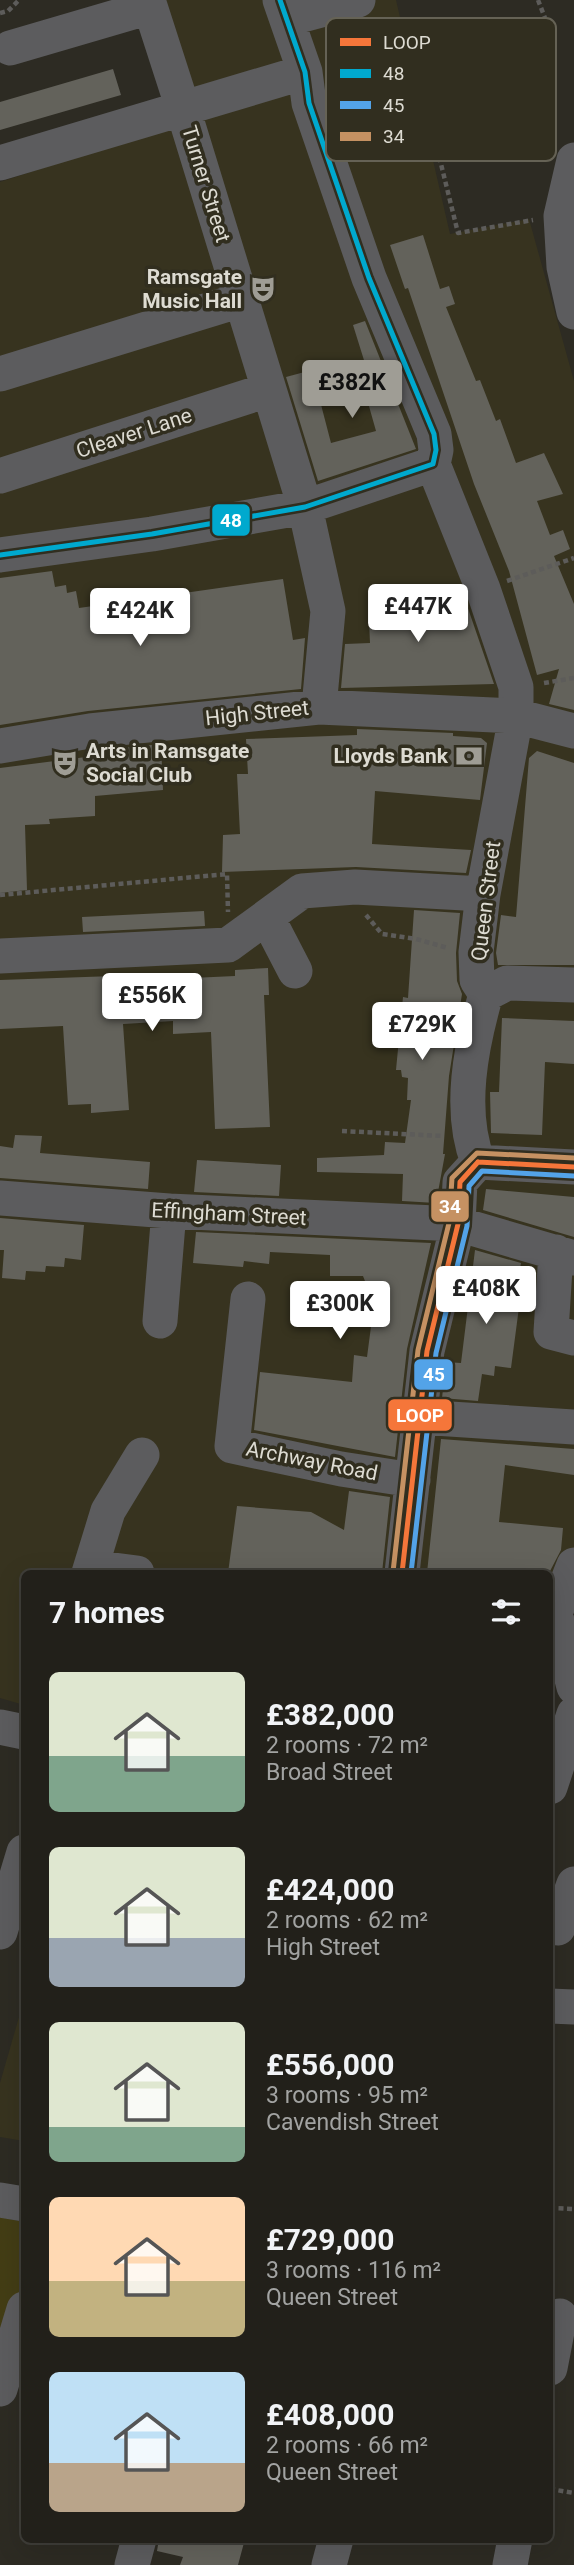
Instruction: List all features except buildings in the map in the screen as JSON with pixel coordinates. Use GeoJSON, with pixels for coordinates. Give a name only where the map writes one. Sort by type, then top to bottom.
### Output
{"type":"FeatureCollection","features":[{"type":"Feature","properties":{"kind":"street"},"geometry":{"type":"LineString","coordinates":[[326,153],[283,9],[358,0]]}},
{"type":"Feature","properties":{"kind":"street"},"geometry":{"type":"LineString","coordinates":[[10,48],[148,3]]}},
{"type":"Feature","properties":{"kind":"street","name":"Turner Street"},"geometry":{"type":"LineString","coordinates":[[148,3],[181,101],[206,207],[241,300],[305,507],[328,611],[319,707]]}},
{"type":"Feature","properties":{"kind":"street"},"geometry":{"type":"LineString","coordinates":[[1,179],[181,101],[304,72]]}},
{"type":"Feature","properties":{"kind":"street"},"geometry":{"type":"LineString","coordinates":[[574,160],[561,216],[574,312]]}},
{"type":"Feature","properties":{"kind":"street"},"geometry":{"type":"LineString","coordinates":[[3,544],[152,534],[305,507],[433,464],[434,434],[369,278],[329,161]]}},
{"type":"Feature","properties":{"kind":"street"},"geometry":{"type":"LineString","coordinates":[[0,374],[96,352],[241,300]]}},
{"type":"Feature","properties":{"kind":"street","name":"Cleaver Lane"},"geometry":{"type":"LineString","coordinates":[[0,476],[268,390]]}},
{"type":"Feature","properties":{"kind":"street","name":"Queen Street"},"geometry":{"type":"LineString","coordinates":[[433,464],[483,589],[516,687],[516,716],[483,894],[476,952],[477,980],[486,994]]}},
{"type":"Feature","properties":{"kind":"street","name":"High Street"},"geometry":{"type":"LineString","coordinates":[[0,746],[90,731],[319,707],[516,716],[574,731]]}},
{"type":"Feature","properties":{"kind":"street"},"geometry":{"type":"LineString","coordinates":[[0,956],[229,945],[302,891],[348,887],[483,894]]}},
{"type":"Feature","properties":{"kind":"street"},"geometry":{"type":"LineString","coordinates":[[267,917],[295,971]]}},
{"type":"Feature","properties":{"kind":"street"},"geometry":{"type":"LineString","coordinates":[[402,1570],[427,1351],[458,1224],[460,1182],[473,1149],[466,1120],[477,1024],[486,994],[507,983],[574,985]]}},
{"type":"Feature","properties":{"kind":"street"},"geometry":{"type":"LineString","coordinates":[[473,1149],[500,1161],[574,1167]]}},
{"type":"Feature","properties":{"kind":"street","name":"Effingham Street"},"geometry":{"type":"LineString","coordinates":[[0,1198],[169,1211],[458,1224],[565,1255]]}},
{"type":"Feature","properties":{"kind":"street"},"geometry":{"type":"LineString","coordinates":[[160,1321],[169,1211]]}},
{"type":"Feature","properties":{"kind":"street"},"geometry":{"type":"LineString","coordinates":[[565,1255],[551,1332],[574,1338]]}},
{"type":"Feature","properties":{"kind":"street","name":"Archway Road"},"geometry":{"type":"LineString","coordinates":[[248,1299],[232,1446],[341,1469],[413,1480]]}},
{"type":"Feature","properties":{"kind":"street"},"geometry":{"type":"LineString","coordinates":[[419,1417],[574,1427]]}},
{"type":"Feature","properties":{"kind":"street"},"geometry":{"type":"LineString","coordinates":[[90,1570],[108,1511],[142,1455]]}},
{"type":"Feature","properties":{"kind":"street"},"geometry":{"type":"LineString","coordinates":[[553,1610],[574,1565]]}},
{"type":"Feature","properties":{"kind":"street"},"geometry":{"type":"LineString","coordinates":[[553,1615],[574,1687]]}},
{"type":"Feature","properties":{"kind":"street"},"geometry":{"type":"LineString","coordinates":[[553,1778],[574,1714]]}},
{"type":"Feature","properties":{"kind":"street"},"geometry":{"type":"LineString","coordinates":[[0,1727],[21,1731]]}},
{"type":"Feature","properties":{"kind":"street"},"geometry":{"type":"LineString","coordinates":[[0,1931],[21,1862]]}},
{"type":"Feature","properties":{"kind":"street"},"geometry":{"type":"LineString","coordinates":[[561,1928],[574,1884]]}},
{"type":"Feature","properties":{"kind":"street"},"geometry":{"type":"LineString","coordinates":[[553,2006],[574,2007]]}},
{"type":"Feature","properties":{"kind":"street"},"geometry":{"type":"LineString","coordinates":[[0,2200],[21,2204]]}},
{"type":"Feature","properties":{"kind":"street"},"geometry":{"type":"LineString","coordinates":[[553,2354],[561,2316]]}},
{"type":"Feature","properties":{"kind":"street"},"geometry":{"type":"LineString","coordinates":[[0,2389],[21,2319]]}},
{"type":"Feature","properties":{"kind":"street"},"geometry":{"type":"LineString","coordinates":[[132,2565],[138,2543]]}},
{"type":"Feature","properties":{"kind":"street"},"geometry":{"type":"LineString","coordinates":[[328,2565],[334,2543]]}},
{"type":"Feature","properties":{"kind":"street"},"geometry":{"type":"LineString","coordinates":[[510,2565],[514,2543]]}},
{"type":"Feature","properties":{"kind":"path"},"geometry":{"type":"LineString","coordinates":[[0,13],[8,12],[19,0]]}},
{"type":"Feature","properties":{"kind":"path"},"geometry":{"type":"LineString","coordinates":[[538,0],[545,18]]}},
{"type":"Feature","properties":{"kind":"path"},"geometry":{"type":"LineString","coordinates":[[440,161],[458,233],[561,216]]}},
{"type":"Feature","properties":{"kind":"path"},"geometry":{"type":"LineString","coordinates":[[483,589],[574,558]]}},
{"type":"Feature","properties":{"kind":"path"},"geometry":{"type":"LineString","coordinates":[[0,895],[227,874],[229,945]]}},
{"type":"Feature","properties":{"kind":"path"},"geometry":{"type":"LineString","coordinates":[[348,887],[382,934],[476,952]]}},
{"type":"Feature","properties":{"kind":"path"},"geometry":{"type":"LineString","coordinates":[[342,1131],[473,1149]]}},
{"type":"Feature","properties":{"kind":"path"},"geometry":{"type":"LineString","coordinates":[[553,2208],[574,2209]]}},
{"type":"Feature","properties":{"kind":"path"},"geometry":{"type":"LineString","coordinates":[[553,2490],[574,2493]]}},
{"type":"Feature","properties":{"kind":"shaded area"},"geometry":{"type":"Polygon","coordinates":[[[154,0],[396,0],[400,18],[326,18],[326,161],[433,161],[450,234],[529,219],[574,381],[574,1553],[553,1581],[553,1570],[21,1570],[21,1704],[0,1698],[0,182],[190,120],[154,0]]]}},
{"type":"Feature","properties":{"kind":"shaded area"},"geometry":{"type":"Polygon","coordinates":[[[21,2017],[21,2140],[0,2137],[0,2083],[21,2017]]]}},
{"type":"Feature","properties":{"kind":"shaded area"},"geometry":{"type":"Polygon","coordinates":[[[0,2217],[21,2221],[21,2296],[0,2357],[0,2217]]]}},
{"type":"Feature","properties":{"kind":"transit line","name":"48"},"geometry":{"type":"LineString","coordinates":[[280,0],[305,72],[309,103],[326,153]]}},
{"type":"Feature","properties":{"kind":"transit line","name":"48"},"geometry":{"type":"LineString","coordinates":[[0,555],[152,534],[305,507],[433,464],[436,450],[434,434],[369,278],[329,161]]}},
{"type":"Feature","properties":{"kind":"transit line","name":"34"},"geometry":{"type":"LineString","coordinates":[[393,1570],[418,1350],[449,1223],[452,1178],[477,1153],[574,1158]]}},
{"type":"Feature","properties":{"kind":"transit line","name":"LOOP"},"geometry":{"type":"LineString","coordinates":[[478,1162],[574,1167]]}},
{"type":"Feature","properties":{"kind":"transit line","name":"LOOP"},"geometry":{"type":"LineString","coordinates":[[402,1570],[427,1351],[458,1224],[460,1182],[478,1162]]}},
{"type":"Feature","properties":{"kind":"transit line","name":"45"},"geometry":{"type":"LineString","coordinates":[[411,1570],[436,1353],[467,1226],[469,1186],[482,1171],[574,1176]]}},
{"type":"Feature","properties":{"kind":"place","name":"Ramsgate Music Hall"},"geometry":{"type":"Point","coordinates":[263,289]}},
{"type":"Feature","properties":{"kind":"place","name":"Lloyds Bank"},"geometry":{"type":"Point","coordinates":[469,756]}},
{"type":"Feature","properties":{"kind":"place","name":"Arts in Ramsgate Social Club"},"geometry":{"type":"Point","coordinates":[65,763]}}]}
